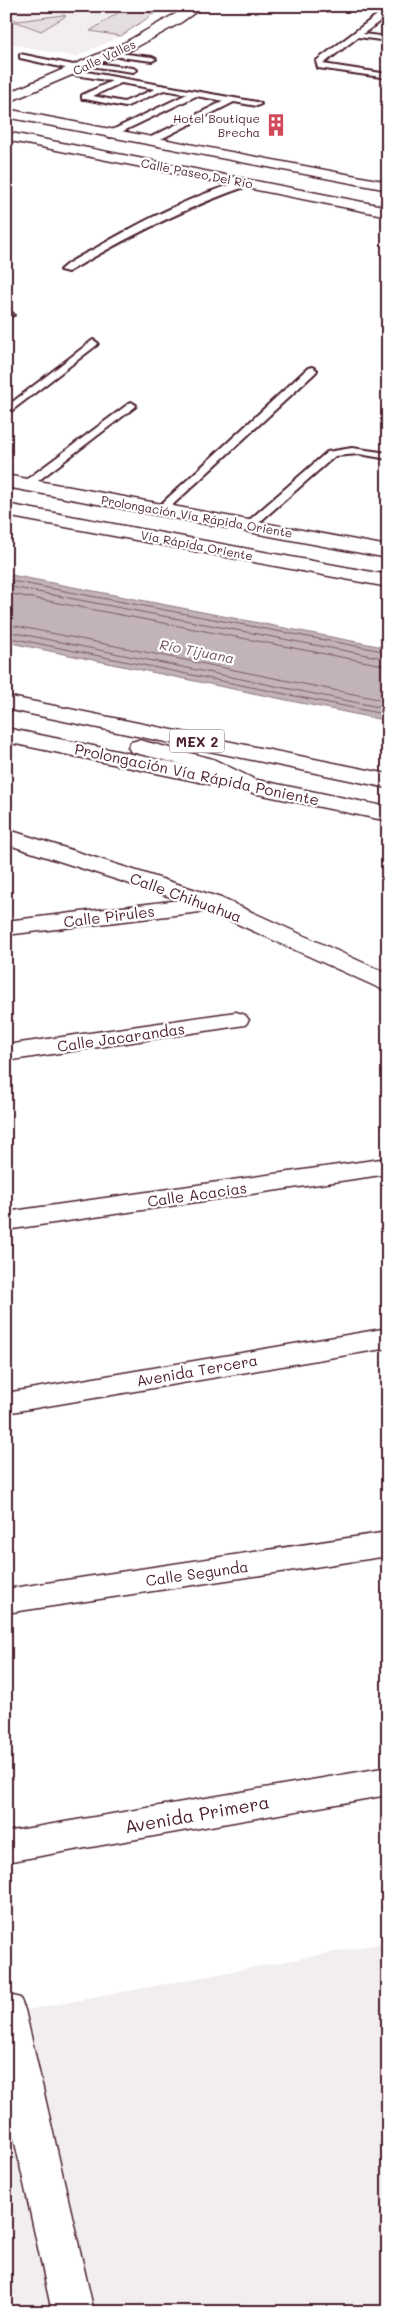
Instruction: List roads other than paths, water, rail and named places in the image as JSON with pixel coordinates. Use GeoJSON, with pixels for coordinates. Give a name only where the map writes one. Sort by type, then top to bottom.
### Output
{"type":"FeatureCollection","features":[{"type":"Feature","properties":{"kind":"main road","name":"Calle Valles"},"geometry":{"type":"LineString","coordinates":[[6,99],[81,69],[164,29],[198,6]]}},
{"type":"Feature","properties":{"kind":"main road","name":"Calle Paseo Del Río"},"geometry":{"type":"LineString","coordinates":[[6,113],[150,141],[243,155],[388,186]]}},
{"type":"Feature","properties":{"kind":"main road","name":"Calle Paseo Del Río"},"geometry":{"type":"LineString","coordinates":[[6,136],[388,212]]}},
{"type":"Feature","properties":{"kind":"main road","name":"Prolongación Vía Rápida Oriente"},"geometry":{"type":"LineString","coordinates":[[6,482],[162,509],[388,552]]}},
{"type":"Feature","properties":{"kind":"main road","name":"Vía Rápida Oriente"},"geometry":{"type":"LineString","coordinates":[[6,509],[388,581]]}},
{"type":"Feature","properties":{"kind":"main road","name":"MEX 2"},"geometry":{"type":"LineString","coordinates":[[6,702],[388,781]]}},
{"type":"Feature","properties":{"kind":"main road"},"geometry":{"type":"LineString","coordinates":[[6,714],[205,764],[244,783]]}},
{"type":"Feature","properties":{"kind":"main road","name":"Prolongación Vía Rápida Poniente"},"geometry":{"type":"LineString","coordinates":[[6,735],[388,814]]}},
{"type":"Feature","properties":{"kind":"main road","name":"Calle Chihuahua"},"geometry":{"type":"LineString","coordinates":[[6,836],[212,903],[388,984]]}},
{"type":"Feature","properties":{"kind":"main road","name":"Calle Pirules"},"geometry":{"type":"LineString","coordinates":[[6,928],[212,903]]}},
{"type":"Feature","properties":{"kind":"main road","name":"Calle Jacarandas"},"geometry":{"type":"LineString","coordinates":[[6,1053],[236,1020]]}},
{"type":"Feature","properties":{"kind":"main road","name":"Calle Acacias"},"geometry":{"type":"LineString","coordinates":[[6,1221],[388,1166]]}},
{"type":"Feature","properties":{"kind":"main road","name":"Avenida Tercera"},"geometry":{"type":"LineString","coordinates":[[6,1403],[388,1338]]}},
{"type":"Feature","properties":{"kind":"main road","name":"Calle Segunda"},"geometry":{"type":"LineString","coordinates":[[6,1601],[388,1544]]}},
{"type":"Feature","properties":{"kind":"main road","name":"Avenida Primera"},"geometry":{"type":"LineString","coordinates":[[6,1848],[388,1781]]}},
{"type":"Feature","properties":{"kind":"main road"},"geometry":{"type":"LineString","coordinates":[[6,2010],[73,2312]]}},
{"type":"Feature","properties":{"kind":"lane"},"geometry":{"type":"LineString","coordinates":[[388,12],[319,63],[321,66],[388,76]]}},
{"type":"Feature","properties":{"kind":"lane"},"geometry":{"type":"LineString","coordinates":[[356,35],[388,39]]}},
{"type":"Feature","properties":{"kind":"lane"},"geometry":{"type":"LineString","coordinates":[[112,54],[152,60]]}},
{"type":"Feature","properties":{"kind":"lane"},"geometry":{"type":"LineString","coordinates":[[22,56],[81,69],[119,81],[257,104]]}},
{"type":"Feature","properties":{"kind":"lane"},"geometry":{"type":"LineString","coordinates":[[81,69],[133,70]]}},
{"type":"Feature","properties":{"kind":"lane"},"geometry":{"type":"LineString","coordinates":[[119,81],[85,97],[125,105],[163,88]]}},
{"type":"Feature","properties":{"kind":"lane"},"geometry":{"type":"LineString","coordinates":[[111,134],[194,94]]}},
{"type":"Feature","properties":{"kind":"lane"},"geometry":{"type":"LineString","coordinates":[[150,141],[232,100]]}},
{"type":"Feature","properties":{"kind":"lane"},"geometry":{"type":"LineString","coordinates":[[65,270],[105,246],[183,206],[210,195],[247,184]]}},
{"type":"Feature","properties":{"kind":"lane"},"geometry":{"type":"LineString","coordinates":[[6,412],[93,343]]}},
{"type":"Feature","properties":{"kind":"lane"},"geometry":{"type":"LineString","coordinates":[[162,509],[312,370]]}},
{"type":"Feature","properties":{"kind":"lane"},"geometry":{"type":"LineString","coordinates":[[26,485],[131,405]]}},
{"type":"Feature","properties":{"kind":"lane"},"geometry":{"type":"LineString","coordinates":[[250,526],[330,454],[344,450],[358,450],[388,456]]}},
{"type":"Feature","properties":{"kind":"water","name":"Río Tijuana"},"geometry":{"type":"Polygon","coordinates":[[[6,574],[388,648],[388,721],[6,642],[6,574]]]}},
{"type":"Feature","properties":{"kind":"place","name":"Hotel Boutique Brecha"},"geometry":{"type":"Point","coordinates":[276,125]}}]}
